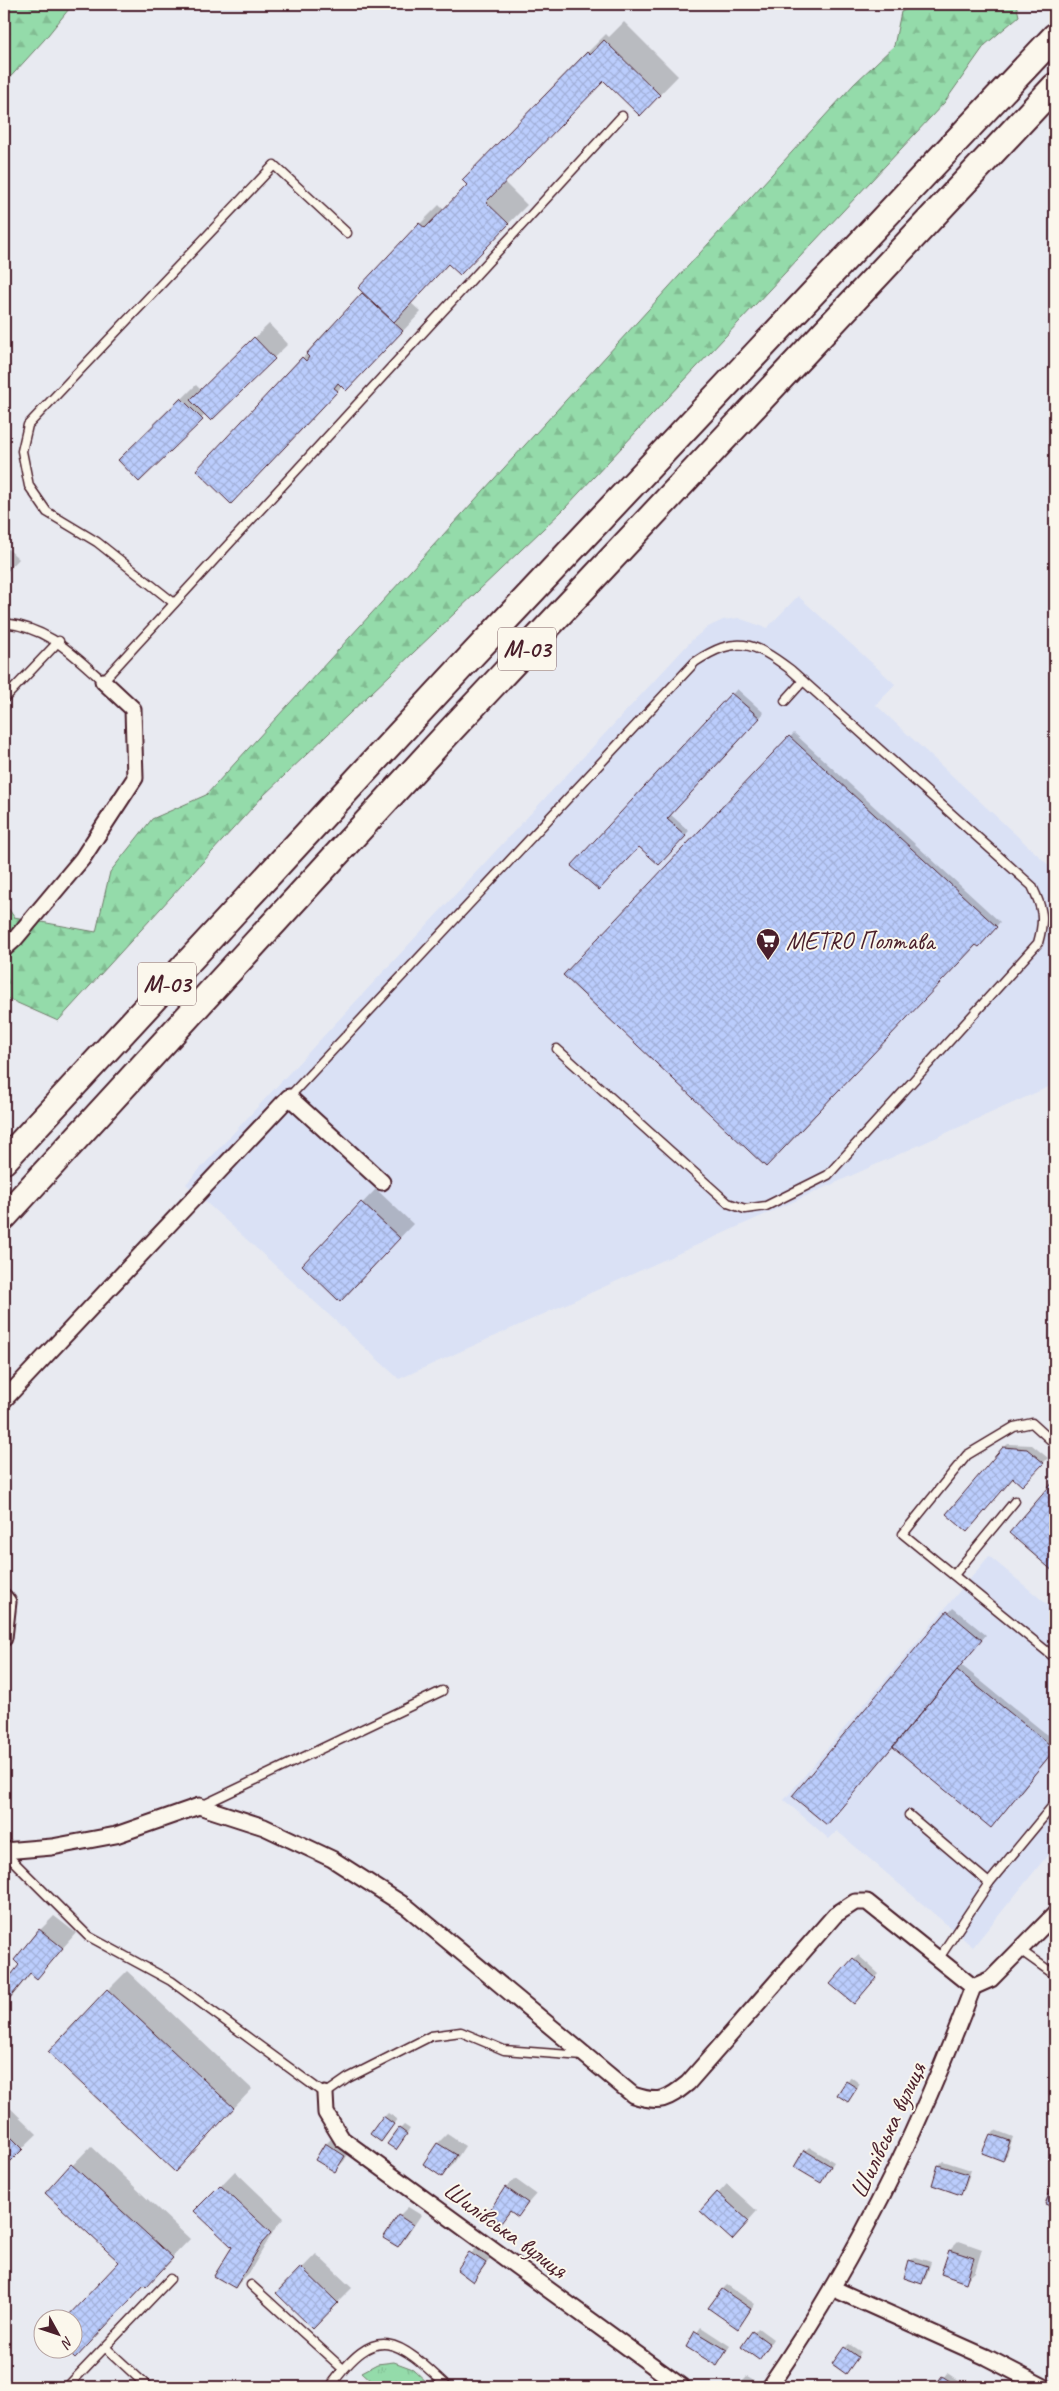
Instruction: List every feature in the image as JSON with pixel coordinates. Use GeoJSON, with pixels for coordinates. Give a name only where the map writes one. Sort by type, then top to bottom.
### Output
{"type":"FeatureCollection","features":[{"type":"Feature","properties":{"kind":"highway","name":"М-03"},"geometry":{"type":"LineString","coordinates":[[4,1161],[458,671],[1055,36]]}},
{"type":"Feature","properties":{"kind":"highway","name":"М-03"},"geometry":{"type":"LineString","coordinates":[[4,1217],[450,731],[1055,86]]}},
{"type":"Feature","properties":{"kind":"street"},"geometry":{"type":"LineString","coordinates":[[4,949],[82,859],[135,778],[133,708],[103,681]]}},
{"type":"Feature","properties":{"kind":"street"},"geometry":{"type":"LineString","coordinates":[[4,1400],[289,1097],[382,1182]]}},
{"type":"Feature","properties":{"kind":"street"},"geometry":{"type":"LineString","coordinates":[[4,1597],[8,1602],[4,1638]]}},
{"type":"Feature","properties":{"kind":"street"},"geometry":{"type":"LineString","coordinates":[[4,1852],[52,1847],[116,1835],[199,1806],[264,1827],[339,1863],[407,1907],[633,2095],[649,2100],[669,2098],[688,2083],[835,1915],[855,1902],[867,1902],[973,1987],[992,1979],[1055,1914]]}},
{"type":"Feature","properties":{"kind":"street","name":"Шилівська вулиця"},"geometry":{"type":"LineString","coordinates":[[770,2387],[796,2349],[868,2227],[949,2052],[973,1987]]}},
{"type":"Feature","properties":{"kind":"street","name":"Шилівська вулиця"},"geometry":{"type":"LineString","coordinates":[[325,2094],[326,2113],[342,2139],[682,2387]]}},
{"type":"Feature","properties":{"kind":"street"},"geometry":{"type":"LineString","coordinates":[[832,2288],[986,2357],[1044,2387]]}},
{"type":"Feature","properties":{"kind":"lane"},"geometry":{"type":"LineString","coordinates":[[4,623],[20,624],[59,641],[103,681],[622,116]]}},
{"type":"Feature","properties":{"kind":"lane"},"geometry":{"type":"LineString","coordinates":[[174,603],[97,542],[47,512],[29,486],[22,451],[28,425],[274,165],[347,233]]}},
{"type":"Feature","properties":{"kind":"lane"},"geometry":{"type":"LineString","coordinates":[[4,699],[59,641]]}},
{"type":"Feature","properties":{"kind":"lane"},"geometry":{"type":"LineString","coordinates":[[289,1097],[695,662],[715,648],[735,644],[754,648],[772,656],[803,681],[1032,886],[1042,906],[1044,925],[1038,943],[828,1175],[766,1206],[745,1209],[728,1203],[557,1049]]}},
{"type":"Feature","properties":{"kind":"lane"},"geometry":{"type":"LineString","coordinates":[[785,700],[803,681]]}},
{"type":"Feature","properties":{"kind":"lane"},"geometry":{"type":"LineString","coordinates":[[1055,1444],[1032,1423],[1014,1427],[974,1450],[967,1455],[903,1534],[1055,1658]]}},
{"type":"Feature","properties":{"kind":"lane"},"geometry":{"type":"LineString","coordinates":[[954,1575],[1015,1501]]}},
{"type":"Feature","properties":{"kind":"lane"},"geometry":{"type":"LineString","coordinates":[[199,1806],[442,1691]]}},
{"type":"Feature","properties":{"kind":"lane"},"geometry":{"type":"LineString","coordinates":[[939,1958],[989,1883],[1055,1803]]}},
{"type":"Feature","properties":{"kind":"lane"},"geometry":{"type":"LineString","coordinates":[[909,1815],[989,1883]]}},
{"type":"Feature","properties":{"kind":"lane"},"geometry":{"type":"LineString","coordinates":[[4,1852],[88,1936],[171,1981],[325,2094],[348,2078],[431,2036],[461,2032],[504,2050],[588,2056]]}},
{"type":"Feature","properties":{"kind":"lane"},"geometry":{"type":"LineString","coordinates":[[1020,1950],[1055,1975]]}},
{"type":"Feature","properties":{"kind":"lane"},"geometry":{"type":"LineString","coordinates":[[67,2387],[170,2279]]}},
{"type":"Feature","properties":{"kind":"lane"},"geometry":{"type":"LineString","coordinates":[[251,2285],[343,2370]]}},
{"type":"Feature","properties":{"kind":"lane"},"geometry":{"type":"LineString","coordinates":[[330,2387],[352,2358],[372,2345],[383,2344],[396,2346],[419,2360],[448,2387]]}},
{"type":"Feature","properties":{"kind":"lane"},"geometry":{"type":"LineString","coordinates":[[105,2347],[148,2387]]}},
{"type":"Feature","properties":{"kind":"shaded area"},"geometry":{"type":"Polygon","coordinates":[[[798,596],[895,684],[876,705],[1055,871],[1055,1084],[399,1379],[186,1184],[693,639],[708,627],[723,620],[738,618],[767,628],[798,596]]]}},
{"type":"Feature","properties":{"kind":"shaded area"},"geometry":{"type":"Polygon","coordinates":[[[989,1556],[1055,1611],[1055,1846],[973,1947],[837,1831],[829,1839],[784,1800],[989,1556]]]}},
{"type":"Feature","properties":{"kind":"green space"},"geometry":{"type":"Polygon","coordinates":[[[4,4],[73,4],[44,40],[4,84],[4,4]]]}},
{"type":"Feature","properties":{"kind":"green space"},"geometry":{"type":"Polygon","coordinates":[[[918,4],[1016,4],[1019,16],[985,45],[944,103],[564,509],[263,796],[58,1021],[4,997],[4,902],[14,917],[96,932],[110,872],[152,819],[206,795],[854,84],[894,46],[901,12],[918,4]]]}},
{"type":"Feature","properties":{"kind":"green space"},"geometry":{"type":"Polygon","coordinates":[[[394,2362],[413,2369],[432,2387],[416,2387],[408,2380],[373,2382],[362,2372],[377,2364],[394,2362]]]}},
{"type":"Feature","properties":{"kind":"building"},"geometry":{"type":"Polygon","coordinates":[[[604,40],[660,95],[640,116],[604,81],[486,202],[509,224],[460,275],[448,264],[394,322],[358,288],[419,223],[425,228],[467,185],[462,180],[587,52],[590,55],[604,40]]]}},
{"type":"Feature","properties":{"kind":"building"},"geometry":{"type":"Polygon","coordinates":[[[362,293],[403,331],[346,391],[338,383],[334,388],[338,391],[231,504],[196,470],[302,357],[306,361],[309,357],[306,354],[362,293]]]}},
{"type":"Feature","properties":{"kind":"building"},"geometry":{"type":"Polygon","coordinates":[[[254,337],[275,359],[211,421],[190,400],[254,337]]]}},
{"type":"Feature","properties":{"kind":"building"},"geometry":{"type":"Polygon","coordinates":[[[181,398],[203,420],[139,482],[118,460],[181,398]]]}},
{"type":"Feature","properties":{"kind":"building"},"geometry":{"type":"Polygon","coordinates":[[[731,693],[760,718],[667,819],[686,836],[659,865],[639,847],[599,890],[571,866],[731,693]]]}},
{"type":"Feature","properties":{"kind":"building","name":"METRO Полтава"},"geometry":{"type":"Polygon","coordinates":[[[789,736],[997,927],[979,947],[976,945],[766,1167],[563,975],[789,736]]]}},
{"type":"Feature","properties":{"kind":"building"},"geometry":{"type":"Polygon","coordinates":[[[361,1202],[400,1238],[340,1302],[302,1265],[361,1202]]]}},
{"type":"Feature","properties":{"kind":"building"},"geometry":{"type":"Polygon","coordinates":[[[1003,1447],[1027,1449],[1044,1463],[1022,1486],[1013,1478],[967,1532],[946,1514],[1003,1447]]]}},
{"type":"Feature","properties":{"kind":"building"},"geometry":{"type":"Polygon","coordinates":[[[1055,1480],[1055,1573],[1009,1533],[1055,1480]]]}},
{"type":"Feature","properties":{"kind":"building"},"geometry":{"type":"Polygon","coordinates":[[[947,1611],[982,1640],[827,1825],[792,1796],[947,1611]]]}},
{"type":"Feature","properties":{"kind":"building"},"geometry":{"type":"Polygon","coordinates":[[[957,1670],[1055,1749],[991,1828],[893,1747],[957,1670]]]}},
{"type":"Feature","properties":{"kind":"building"},"geometry":{"type":"Polygon","coordinates":[[[39,1929],[63,1948],[37,1979],[30,1973],[4,2005],[4,1984],[19,1965],[14,1960],[39,1929]]]}},
{"type":"Feature","properties":{"kind":"building"},"geometry":{"type":"Polygon","coordinates":[[[853,1958],[876,1978],[854,2004],[830,1984],[853,1958]]]}},
{"type":"Feature","properties":{"kind":"building"},"geometry":{"type":"Polygon","coordinates":[[[107,1989],[234,2108],[175,2172],[48,2052],[107,1989]]]}},
{"type":"Feature","properties":{"kind":"building"},"geometry":{"type":"Polygon","coordinates":[[[846,2081],[857,2088],[848,2102],[837,2095],[846,2081]]]}},
{"type":"Feature","properties":{"kind":"building"},"geometry":{"type":"Polygon","coordinates":[[[383,2116],[394,2124],[381,2142],[370,2134],[383,2116]]]}},
{"type":"Feature","properties":{"kind":"building"},"geometry":{"type":"Polygon","coordinates":[[[399,2128],[407,2134],[396,2150],[387,2144],[399,2128]]]}},
{"type":"Feature","properties":{"kind":"building"},"geometry":{"type":"Polygon","coordinates":[[[4,2130],[23,2149],[8,2164],[4,2160],[4,2130]]]}},
{"type":"Feature","properties":{"kind":"building"},"geometry":{"type":"Polygon","coordinates":[[[990,2134],[1010,2141],[1003,2161],[982,2153],[990,2134]]]}},
{"type":"Feature","properties":{"kind":"building"},"geometry":{"type":"Polygon","coordinates":[[[325,2143],[345,2156],[335,2172],[315,2160],[325,2143]]]}},
{"type":"Feature","properties":{"kind":"building"},"geometry":{"type":"Polygon","coordinates":[[[437,2143],[457,2155],[442,2177],[423,2164],[437,2143]]]}},
{"type":"Feature","properties":{"kind":"building"},"geometry":{"type":"Polygon","coordinates":[[[804,2150],[831,2166],[821,2183],[794,2167],[804,2150]]]}},
{"type":"Feature","properties":{"kind":"building"},"geometry":{"type":"Polygon","coordinates":[[[71,2164],[173,2258],[146,2287],[144,2285],[82,2351],[82,2308],[75,2308],[119,2262],[45,2193],[71,2164]]]}},
{"type":"Feature","properties":{"kind":"building"},"geometry":{"type":"Polygon","coordinates":[[[938,2165],[968,2174],[961,2195],[932,2185],[938,2165]]]}},
{"type":"Feature","properties":{"kind":"building"},"geometry":{"type":"Polygon","coordinates":[[[1053,2184],[1055,2185],[1055,2208],[1045,2204],[1053,2184]]]}},
{"type":"Feature","properties":{"kind":"building"},"geometry":{"type":"Polygon","coordinates":[[[220,2185],[271,2233],[262,2243],[235,2288],[214,2276],[232,2247],[194,2211],[220,2185]]]}},
{"type":"Feature","properties":{"kind":"building"},"geometry":{"type":"Polygon","coordinates":[[[505,2187],[528,2203],[518,2217],[510,2211],[501,2223],[488,2213],[505,2187]]]}},
{"type":"Feature","properties":{"kind":"building"},"geometry":{"type":"Polygon","coordinates":[[[717,2192],[749,2221],[732,2240],[700,2211],[717,2192]]]}},
{"type":"Feature","properties":{"kind":"building"},"geometry":{"type":"Polygon","coordinates":[[[398,2215],[413,2225],[398,2247],[383,2238],[398,2215]]]}},
{"type":"Feature","properties":{"kind":"building"},"geometry":{"type":"Polygon","coordinates":[[[949,2250],[974,2258],[966,2283],[941,2274],[949,2250]]]}},
{"type":"Feature","properties":{"kind":"building"},"geometry":{"type":"Polygon","coordinates":[[[469,2252],[486,2263],[473,2282],[457,2270],[469,2252]]]}},
{"type":"Feature","properties":{"kind":"building"},"geometry":{"type":"Polygon","coordinates":[[[909,2260],[928,2266],[922,2284],[904,2278],[909,2260]]]}},
{"type":"Feature","properties":{"kind":"building"},"geometry":{"type":"Polygon","coordinates":[[[301,2267],[338,2303],[313,2329],[276,2293],[301,2267]]]}},
{"type":"Feature","properties":{"kind":"building"},"geometry":{"type":"Polygon","coordinates":[[[722,2289],[751,2309],[738,2329],[708,2308],[722,2289]]]}},
{"type":"Feature","properties":{"kind":"building"},"geometry":{"type":"Polygon","coordinates":[[[695,2331],[727,2350],[717,2366],[686,2347],[695,2331]]]}},
{"type":"Feature","properties":{"kind":"building"},"geometry":{"type":"Polygon","coordinates":[[[752,2331],[770,2344],[759,2360],[741,2347],[752,2331]]]}},
{"type":"Feature","properties":{"kind":"building"},"geometry":{"type":"Polygon","coordinates":[[[844,2347],[858,2357],[846,2374],[832,2364],[844,2347]]]}},
{"type":"Feature","properties":{"kind":"building"},"geometry":{"type":"Polygon","coordinates":[[[942,2376],[959,2387],[934,2387],[942,2376]]]}},
{"type":"Feature","properties":{"kind":"place","name":"METRO Полтава"},"geometry":{"type":"Point","coordinates":[768,961]}}]}
